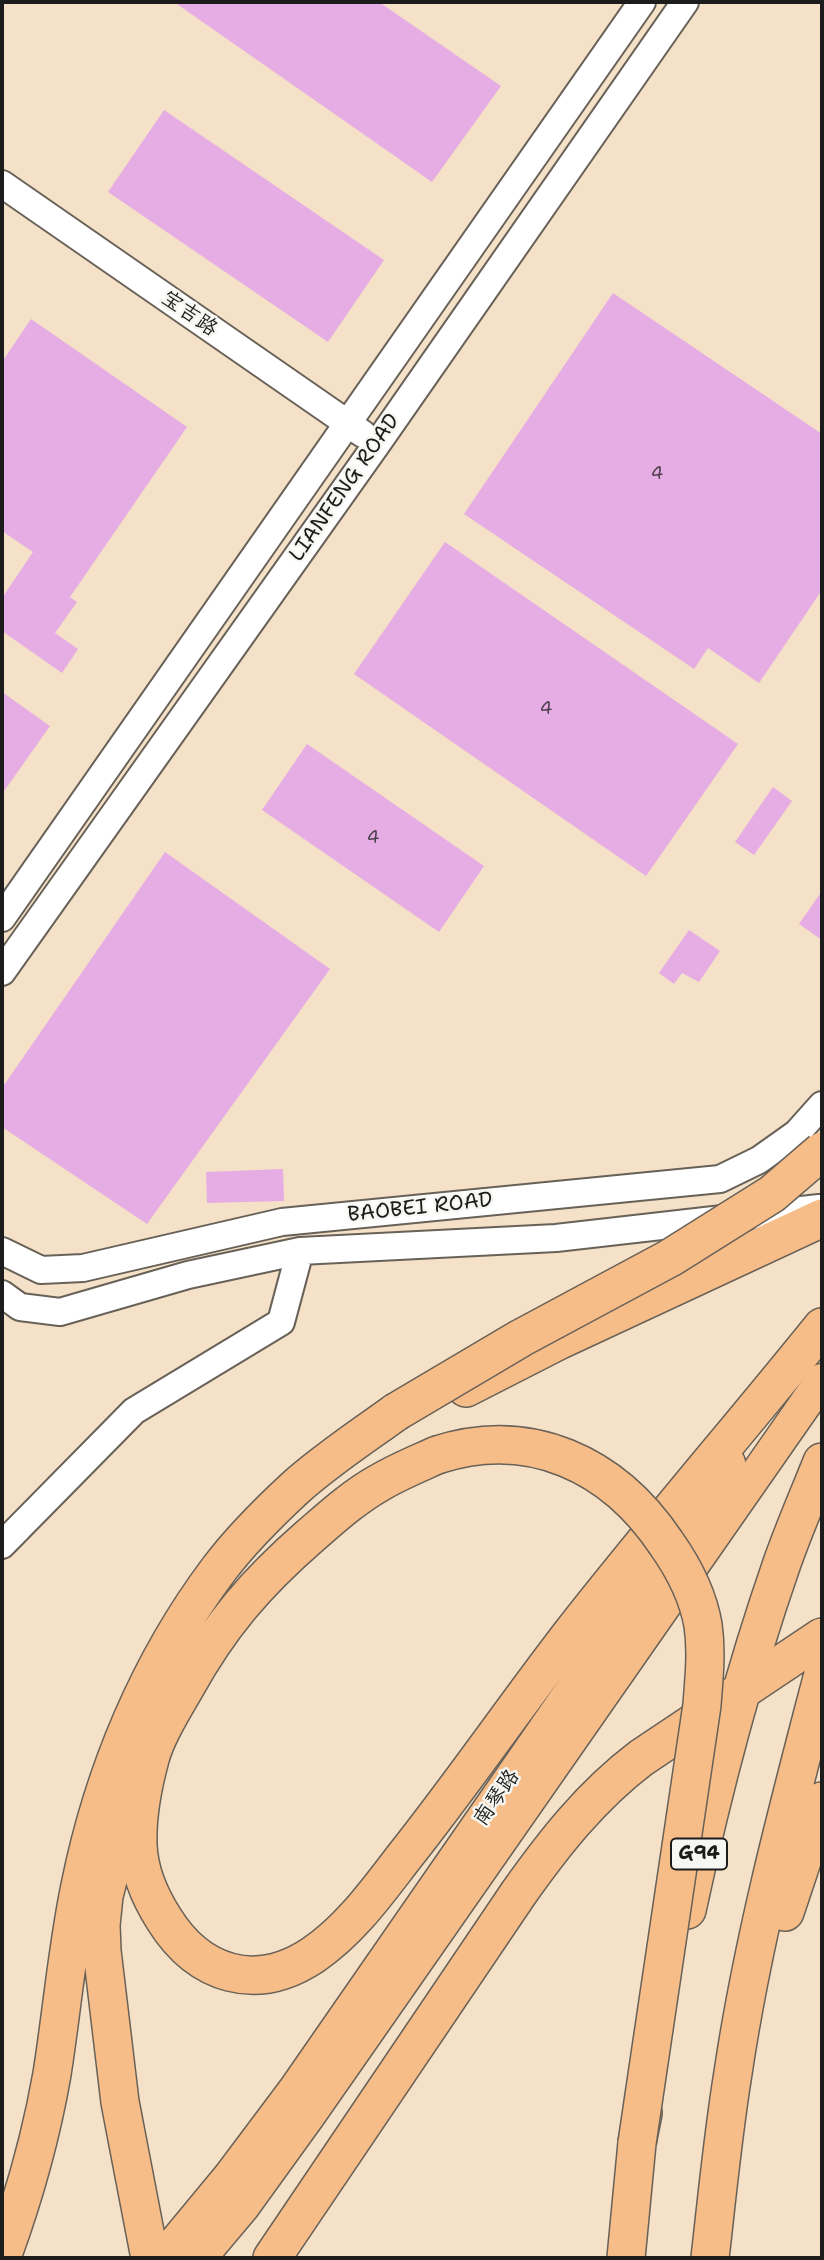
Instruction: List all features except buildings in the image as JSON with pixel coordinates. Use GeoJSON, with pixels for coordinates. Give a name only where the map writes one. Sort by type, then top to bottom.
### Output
{"type":"FeatureCollection","features":[{"type":"Feature","properties":{"kind":"highway"},"geometry":{"type":"LineString","coordinates":[[2,2257],[29,2179],[40,2135],[83,1872],[106,1790],[133,1716],[157,1665],[220,1567],[297,1487],[344,1451],[521,1338],[670,1258],[772,1194],[822,1151]]}},
{"type":"Feature","properties":{"kind":"highway"},"geometry":{"type":"LineString","coordinates":[[400,1416],[821,1211]]}},
{"type":"Feature","properties":{"kind":"highway"},"geometry":{"type":"LineString","coordinates":[[151,1756],[139,1817],[138,1847],[142,1874],[153,1903],[169,1928],[201,1961],[219,1970],[248,1975],[271,1973],[292,1967],[313,1955],[335,1938],[370,1900],[454,1793],[570,1635],[822,1329]]}},
{"type":"Feature","properties":{"kind":"highway"},"geometry":{"type":"LineString","coordinates":[[150,2258],[120,2102],[101,1925],[112,1864],[127,1816],[151,1756],[177,1701],[203,1656],[225,1623],[265,1576],[329,1519],[380,1482],[436,1455],[478,1445],[514,1446],[566,1457],[617,1486],[649,1518],[673,1552],[688,1579],[702,1623],[705,1648],[702,1705],[637,2143]]}},
{"type":"Feature","properties":{"kind":"highway","name":"G94"},"geometry":{"type":"LineString","coordinates":[[626,2258],[637,2143],[698,1858],[748,1667],[782,1564],[822,1462]]}},
{"type":"Feature","properties":{"kind":"highway"},"geometry":{"type":"LineString","coordinates":[[272,2258],[518,1894],[548,1851],[579,1814],[621,1773],[641,1758],[822,1637]]}},
{"type":"Feature","properties":{"kind":"highway"},"geometry":{"type":"LineString","coordinates":[[710,2258],[733,2073],[758,1939],[781,1836],[822,1678]]}},
{"type":"Feature","properties":{"kind":"highway"},"geometry":{"type":"LineString","coordinates":[[733,2073],[822,1801]]}},
{"type":"Feature","properties":{"kind":"main road","name":"南琴路"},"geometry":{"type":"LineString","coordinates":[[162,2258],[229,2177],[295,2089],[822,1329]]}},
{"type":"Feature","properties":{"kind":"main road","name":"南琴路"},"geometry":{"type":"LineString","coordinates":[[200,2258],[243,2207],[307,2117],[822,1380]]}},
{"type":"Feature","properties":{"kind":"street","name":"LIANFENG ROAD"},"geometry":{"type":"LineString","coordinates":[[2,918],[642,2]]}},
{"type":"Feature","properties":{"kind":"street","name":"LIANFENG ROAD"},"geometry":{"type":"LineString","coordinates":[[2,972],[377,444],[685,2]]}},
{"type":"Feature","properties":{"kind":"street","name":"宝吉路"},"geometry":{"type":"LineString","coordinates":[[2,184],[377,444]]}},
{"type":"Feature","properties":{"kind":"street","name":"BAOBEI ROAD"},"geometry":{"type":"LineString","coordinates":[[2,1251],[41,1270],[83,1268],[282,1222],[720,1179],[759,1160],[797,1133],[822,1105]]}},
{"type":"Feature","properties":{"kind":"street"},"geometry":{"type":"LineString","coordinates":[[2,1294],[20,1307],[60,1312],[188,1275],[300,1251],[556,1238],[821,1211]]}},
{"type":"Feature","properties":{"kind":"street"},"geometry":{"type":"LineString","coordinates":[[2,1545],[134,1411],[281,1322],[300,1251]]}}]}
